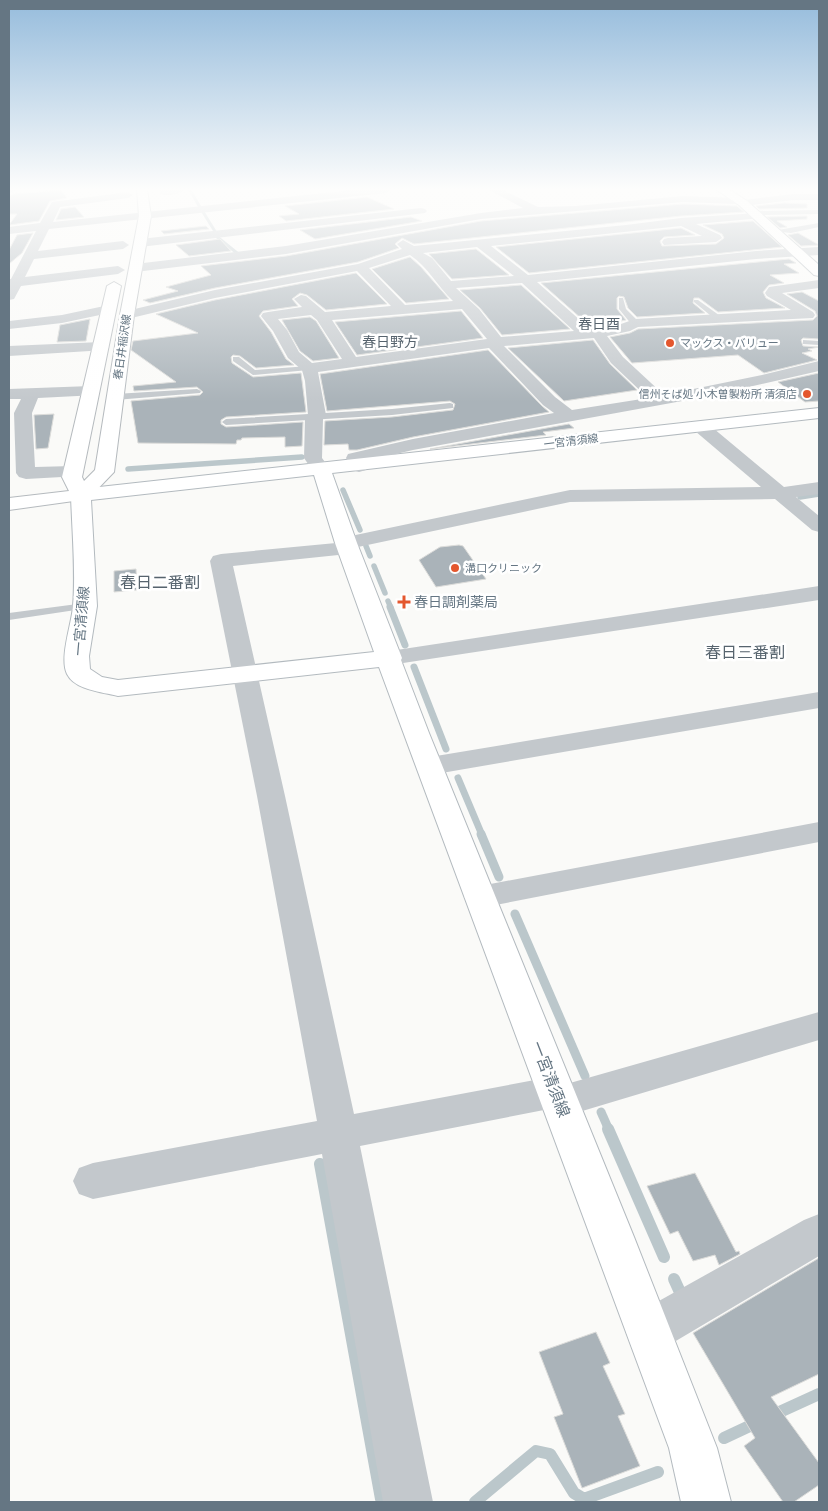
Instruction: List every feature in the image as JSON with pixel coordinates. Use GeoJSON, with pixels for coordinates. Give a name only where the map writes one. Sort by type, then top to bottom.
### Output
{"type":"FeatureCollection","features":[{"type":"Feature","properties":{"kind":"main road","name":"春日井稲沢線"},"geometry":{"type":"LineString","coordinates":[[73,472],[120,261]]}},
{"type":"Feature","properties":{"kind":"main road","name":"春日井稲沢線"},"geometry":{"type":"LineString","coordinates":[[81,495],[104,472],[136,261]]}},
{"type":"Feature","properties":{"kind":"main road"},"geometry":{"type":"LineString","coordinates":[[806,261],[819,272]]}},
{"type":"Feature","properties":{"kind":"main road","name":"一宮清須線"},"geometry":{"type":"LineString","coordinates":[[390,658],[118,688],[94,683],[78,672],[76,656],[85,606],[81,495],[359,466],[819,413]]}},
{"type":"Feature","properties":{"kind":"main road","name":"一宮清須線"},"geometry":{"type":"LineString","coordinates":[[322,470],[347,545],[416,733],[613,1237],[693,1448],[706,1502]]}},
{"type":"Feature","properties":{"kind":"main road"},"geometry":{"type":"LineString","coordinates":[[9,504],[81,495],[72,478],[73,472]]}},
{"type":"Feature","properties":{"kind":"street"},"geometry":{"type":"LineString","coordinates":[[9,296],[12,283],[27,261]]}},
{"type":"Feature","properties":{"kind":"street"},"geometry":{"type":"LineString","coordinates":[[135,268],[200,261]]}},
{"type":"Feature","properties":{"kind":"street"},"geometry":{"type":"LineString","coordinates":[[254,261],[318,314],[352,362]]}},
{"type":"Feature","properties":{"kind":"street"},"geometry":{"type":"LineString","coordinates":[[127,315],[215,294],[360,267],[380,261]]}},
{"type":"Feature","properties":{"kind":"street"},"geometry":{"type":"LineString","coordinates":[[427,261],[447,285],[446,287],[474,312],[495,342],[550,401],[570,417]]}},
{"type":"Feature","properties":{"kind":"street"},"geometry":{"type":"LineString","coordinates":[[503,261],[527,278],[592,333],[617,360],[660,400]]}},
{"type":"Feature","properties":{"kind":"street"},"geometry":{"type":"LineString","coordinates":[[604,261],[620,271]]}},
{"type":"Feature","properties":{"kind":"street"},"geometry":{"type":"LineString","coordinates":[[447,285],[620,271],[707,261]]}},
{"type":"Feature","properties":{"kind":"street"},"geometry":{"type":"LineString","coordinates":[[360,267],[402,310]]}},
{"type":"Feature","properties":{"kind":"street"},"geometry":{"type":"LineString","coordinates":[[12,283],[118,270]]}},
{"type":"Feature","properties":{"kind":"street"},"geometry":{"type":"LineString","coordinates":[[819,284],[774,290],[772,293],[819,322]]}},
{"type":"Feature","properties":{"kind":"street"},"geometry":{"type":"LineString","coordinates":[[322,470],[313,458],[314,419],[318,415],[309,368],[293,355],[280,330],[268,316],[402,310],[465,304]]}},
{"type":"Feature","properties":{"kind":"street"},"geometry":{"type":"LineString","coordinates":[[9,325],[79,317],[109,309]]}},
{"type":"Feature","properties":{"kind":"street"},"geometry":{"type":"LineString","coordinates":[[309,368],[495,342],[592,333],[625,328],[635,323],[805,314]]}},
{"type":"Feature","properties":{"kind":"street"},"geometry":{"type":"LineString","coordinates":[[9,351],[101,347]]}},
{"type":"Feature","properties":{"kind":"street"},"geometry":{"type":"LineString","coordinates":[[52,349],[44,371],[23,413],[16,437],[17,473],[73,472]]}},
{"type":"Feature","properties":{"kind":"street"},"geometry":{"type":"LineString","coordinates":[[359,466],[355,458],[409,444],[570,417],[756,382],[819,366]]}},
{"type":"Feature","properties":{"kind":"street"},"geometry":{"type":"LineString","coordinates":[[9,394],[91,391]]}},
{"type":"Feature","properties":{"kind":"street"},"geometry":{"type":"LineString","coordinates":[[596,412],[625,435]]}},
{"type":"Feature","properties":{"kind":"street"},"geometry":{"type":"LineString","coordinates":[[701,427],[819,526]]}},
{"type":"Feature","properties":{"kind":"street"},"geometry":{"type":"LineString","coordinates":[[408,1502],[340,1135],[246,674],[221,561],[347,545],[570,496],[780,493],[819,488]]}},
{"type":"Feature","properties":{"kind":"street"},"geometry":{"type":"LineString","coordinates":[[390,658],[819,594]]}},
{"type":"Feature","properties":{"kind":"street"},"geometry":{"type":"LineString","coordinates":[[430,766],[819,700]]}},
{"type":"Feature","properties":{"kind":"street"},"geometry":{"type":"LineString","coordinates":[[480,897],[819,832]]}},
{"type":"Feature","properties":{"kind":"street"},"geometry":{"type":"LineString","coordinates":[[93,1181],[557,1097],[819,1026]]}},
{"type":"Feature","properties":{"kind":"street"},"geometry":{"type":"LineString","coordinates":[[648,1332],[819,1234]]}},
{"type":"Feature","properties":{"kind":"lane"},"geometry":{"type":"LineString","coordinates":[[621,299],[622,309],[635,323]]}},
{"type":"Feature","properties":{"kind":"lane"},"geometry":{"type":"LineString","coordinates":[[696,301],[719,318]]}},
{"type":"Feature","properties":{"kind":"lane"},"geometry":{"type":"LineString","coordinates":[[806,342],[819,344]]}},
{"type":"Feature","properties":{"kind":"lane"},"geometry":{"type":"LineString","coordinates":[[236,359],[253,373],[309,368]]}},
{"type":"Feature","properties":{"kind":"lane"},"geometry":{"type":"LineString","coordinates":[[115,397],[197,391]]}},
{"type":"Feature","properties":{"kind":"lane"},"geometry":{"type":"LineString","coordinates":[[226,422],[392,412],[450,406]]}},
{"type":"Feature","properties":{"kind":"lane"},"geometry":{"type":"LineString","coordinates":[[9,617],[85,606]]}},
{"type":"Feature","properties":{"kind":"building"},"geometry":{"type":"Polygon","coordinates":[[[248,261],[362,261],[215,288],[150,303],[143,300],[178,291],[166,287],[211,275],[201,266],[248,261]]]}},
{"type":"Feature","properties":{"kind":"building"},"geometry":{"type":"Polygon","coordinates":[[[399,261],[414,261],[449,299],[406,303],[372,269],[399,261]]]}},
{"type":"Feature","properties":{"kind":"building"},"geometry":{"type":"Polygon","coordinates":[[[435,261],[491,261],[509,275],[452,279],[435,261]]]}},
{"type":"Feature","properties":{"kind":"building"},"geometry":{"type":"Polygon","coordinates":[[[513,261],[651,261],[529,273],[513,261]]]}},
{"type":"Feature","properties":{"kind":"building"},"geometry":{"type":"Polygon","coordinates":[[[773,261],[792,261],[796,263],[784,264],[799,273],[770,275],[784,283],[769,285],[763,292],[766,298],[785,308],[718,312],[699,298],[694,298],[693,303],[705,313],[637,317],[628,308],[624,297],[619,296],[617,298],[617,309],[626,320],[591,327],[541,283],[773,261]]]}},
{"type":"Feature","properties":{"kind":"building"},"geometry":{"type":"Polygon","coordinates":[[[356,273],[387,304],[326,310],[307,295],[300,293],[292,299],[298,306],[263,311],[259,316],[271,332],[286,359],[294,365],[256,368],[240,356],[233,355],[231,357],[232,363],[253,377],[301,373],[306,412],[226,417],[221,420],[221,424],[226,427],[303,422],[302,446],[285,447],[285,437],[242,438],[237,440],[236,444],[138,443],[131,401],[200,395],[203,392],[197,387],[134,391],[133,386],[176,382],[131,350],[133,341],[198,333],[156,314],[215,300],[356,273]]]}},
{"type":"Feature","properties":{"kind":"building"},"geometry":{"type":"Polygon","coordinates":[[[521,285],[570,329],[502,335],[480,308],[460,290],[521,285]]]}},
{"type":"Feature","properties":{"kind":"building"},"geometry":{"type":"Polygon","coordinates":[[[802,292],[819,301],[819,339],[803,338],[801,340],[803,346],[819,347],[808,349],[812,351],[802,353],[817,360],[764,373],[738,355],[632,363],[610,337],[630,333],[638,329],[813,320],[817,316],[815,311],[787,294],[802,292]]]}},
{"type":"Feature","properties":{"kind":"building"},"geometry":{"type":"Polygon","coordinates":[[[461,311],[483,338],[357,355],[335,322],[461,311]]]}},
{"type":"Feature","properties":{"kind":"building"},"geometry":{"type":"Polygon","coordinates":[[[310,317],[316,321],[339,358],[313,361],[300,351],[282,320],[310,317]]]}},
{"type":"Feature","properties":{"kind":"building"},"geometry":{"type":"Polygon","coordinates":[[[90,319],[86,341],[57,342],[60,325],[90,319]]]}},
{"type":"Feature","properties":{"kind":"building"},"geometry":{"type":"Polygon","coordinates":[[[593,340],[610,364],[637,390],[564,401],[508,348],[593,340]]]}},
{"type":"Feature","properties":{"kind":"building"},"geometry":{"type":"Polygon","coordinates":[[[488,350],[549,412],[413,437],[357,450],[349,450],[348,444],[324,445],[325,421],[392,417],[453,410],[455,404],[450,401],[327,411],[320,374],[488,350]]]}},
{"type":"Feature","properties":{"kind":"building"},"geometry":{"type":"Polygon","coordinates":[[[819,373],[819,401],[805,402],[778,382],[819,373]]]}},
{"type":"Feature","properties":{"kind":"building"},"geometry":{"type":"Polygon","coordinates":[[[54,414],[48,448],[36,449],[34,415],[54,414]]]}},
{"type":"Feature","properties":{"kind":"building"},"geometry":{"type":"Polygon","coordinates":[[[569,424],[574,428],[543,432],[546,435],[430,449],[569,424]]]}},
{"type":"Feature","properties":{"kind":"building","name":"溝口クリニック"},"geometry":{"type":"Polygon","coordinates":[[[463,546],[486,579],[436,587],[419,560],[440,547],[463,546]]]}},
{"type":"Feature","properties":{"kind":"building"},"geometry":{"type":"Polygon","coordinates":[[[136,569],[137,590],[114,592],[114,571],[136,569]]]}},
{"type":"Feature","properties":{"kind":"building"},"geometry":{"type":"Polygon","coordinates":[[[695,1173],[736,1252],[739,1251],[740,1254],[719,1265],[715,1255],[693,1261],[678,1231],[670,1234],[647,1186],[695,1173]]]}},
{"type":"Feature","properties":{"kind":"building"},"geometry":{"type":"Polygon","coordinates":[[[819,1258],[819,1374],[771,1397],[819,1463],[819,1485],[794,1502],[783,1502],[744,1446],[755,1438],[693,1333],[819,1258]]]}},
{"type":"Feature","properties":{"kind":"building"},"geometry":{"type":"Polygon","coordinates":[[[596,1332],[610,1363],[603,1366],[625,1414],[618,1416],[640,1466],[582,1488],[554,1417],[563,1414],[539,1352],[596,1332]]]}},
{"type":"Feature","properties":{"kind":"waterway"},"geometry":{"type":"LineString","coordinates":[[128,469],[302,457]]}},
{"type":"Feature","properties":{"kind":"waterway"},"geometry":{"type":"LineString","coordinates":[[343,490],[360,530]]}},
{"type":"Feature","properties":{"kind":"waterway"},"geometry":{"type":"LineString","coordinates":[[800,497],[819,494]]}},
{"type":"Feature","properties":{"kind":"waterway"},"geometry":{"type":"LineString","coordinates":[[366,546],[370,556]]}},
{"type":"Feature","properties":{"kind":"waterway"},"geometry":{"type":"LineString","coordinates":[[374,566],[385,593]]}},
{"type":"Feature","properties":{"kind":"waterway"},"geometry":{"type":"LineString","coordinates":[[388,601],[391,608]]}},
{"type":"Feature","properties":{"kind":"waterway"},"geometry":{"type":"LineString","coordinates":[[390,607],[405,645]]}},
{"type":"Feature","properties":{"kind":"waterway"},"geometry":{"type":"LineString","coordinates":[[414,667],[446,749]]}},
{"type":"Feature","properties":{"kind":"waterway"},"geometry":{"type":"LineString","coordinates":[[458,778],[482,835]]}},
{"type":"Feature","properties":{"kind":"waterway"},"geometry":{"type":"LineString","coordinates":[[481,834],[499,877]]}},
{"type":"Feature","properties":{"kind":"waterway"},"geometry":{"type":"LineString","coordinates":[[515,914],[585,1076]]}},
{"type":"Feature","properties":{"kind":"waterway"},"geometry":{"type":"LineString","coordinates":[[601,1112],[609,1130]]}},
{"type":"Feature","properties":{"kind":"waterway"},"geometry":{"type":"LineString","coordinates":[[608,1129],[664,1257]]}},
{"type":"Feature","properties":{"kind":"waterway"},"geometry":{"type":"LineString","coordinates":[[320,1164],[381,1499]]}},
{"type":"Feature","properties":{"kind":"waterway"},"geometry":{"type":"LineString","coordinates":[[674,1279],[679,1290]]}},
{"type":"Feature","properties":{"kind":"waterway"},"geometry":{"type":"LineString","coordinates":[[773,1415],[819,1394]]}},
{"type":"Feature","properties":{"kind":"waterway"},"geometry":{"type":"LineString","coordinates":[[724,1438],[756,1423]]}},
{"type":"Feature","properties":{"kind":"waterway"},"geometry":{"type":"LineString","coordinates":[[475,1502],[536,1451],[550,1454],[574,1493],[584,1499],[658,1472]]}},
{"type":"Feature","properties":{"kind":"place","name":"マックス・バリュー"},"geometry":{"type":"Point","coordinates":[670,343]}},
{"type":"Feature","properties":{"kind":"place","name":"信州そば処 小木曽製粉所 清須店"},"geometry":{"type":"Point","coordinates":[807,394]}},
{"type":"Feature","properties":{"kind":"place","name":"溝口クリニック"},"geometry":{"type":"Point","coordinates":[455,568]}},
{"type":"Feature","properties":{"kind":"place","name":"春日調剤薬局"},"geometry":{"type":"Point","coordinates":[404,602]}},
{"type":"Feature","properties":{"kind":"district","name":"春日酉"},"geometry":{"type":"Point","coordinates":[599,324]}},
{"type":"Feature","properties":{"kind":"district","name":"春日野方"},"geometry":{"type":"Point","coordinates":[390,342]}},
{"type":"Feature","properties":{"kind":"district","name":"春日二番割"},"geometry":{"type":"Point","coordinates":[160,582]}},
{"type":"Feature","properties":{"kind":"district","name":"春日三番割"},"geometry":{"type":"Point","coordinates":[745,652]}}]}
